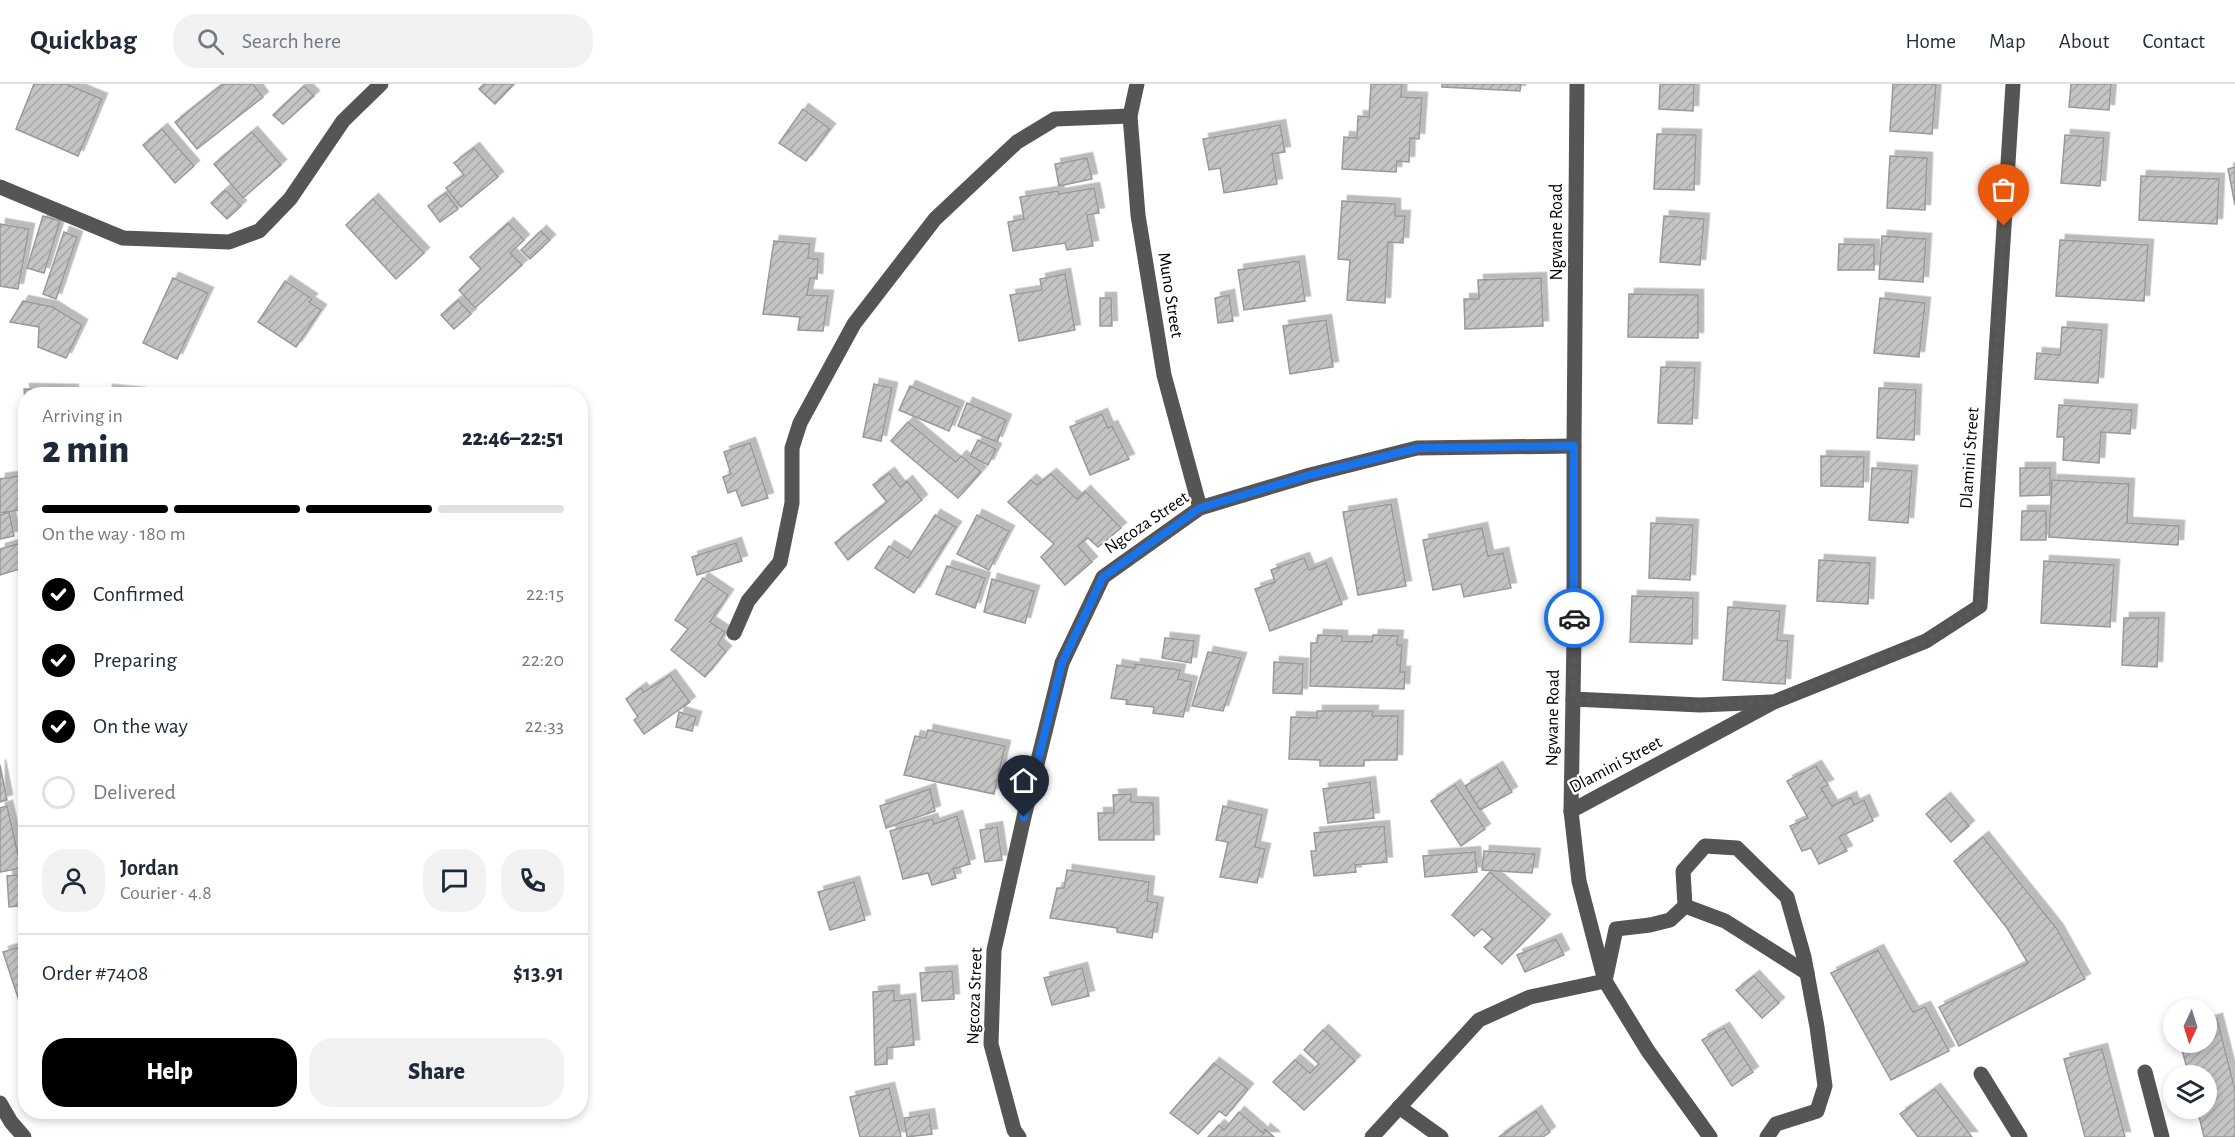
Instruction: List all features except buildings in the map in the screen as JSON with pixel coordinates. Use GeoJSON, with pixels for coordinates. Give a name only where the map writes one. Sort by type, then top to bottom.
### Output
{"type":"FeatureCollection","features":[{"type":"Feature","properties":{"kind":"street"},"geometry":{"type":"LineString","coordinates":[[0,187],[123,238],[229,242],[260,231],[290,199],[343,121],[381,84]]}},
{"type":"Feature","properties":{"kind":"street","name":"Muno Street"},"geometry":{"type":"LineString","coordinates":[[1137,84],[1130,116],[1138,215],[1164,375],[1200,508]]}},
{"type":"Feature","properties":{"kind":"street","name":"Ngwane Road"},"geometry":{"type":"LineString","coordinates":[[1577,84],[1571,811],[1579,881],[1605,981],[1648,1051],[1710,1137]]}},
{"type":"Feature","properties":{"kind":"street","name":"Dlamini Street"},"geometry":{"type":"LineString","coordinates":[[1571,811],[1774,702],[1926,641],[1980,606],[2013,84]]}},
{"type":"Feature","properties":{"kind":"street"},"geometry":{"type":"LineString","coordinates":[[734,633],[748,601],[780,562],[792,502],[792,448],[800,423],[854,324],[935,219],[1017,142],[1055,119],[1130,116]]}},
{"type":"Feature","properties":{"kind":"street","name":"Ngcoza Street"},"geometry":{"type":"LineString","coordinates":[[1019,1137],[1014,1130],[991,1044],[994,950],[1062,663],[1103,577],[1200,508],[1310,475],[1418,448],[1574,446]]}},
{"type":"Feature","properties":{"kind":"street","name":"Dlamini Street"},"geometry":{"type":"LineString","coordinates":[[1573,699],[1700,705],[1774,702]]}},
{"type":"Feature","properties":{"kind":"street"},"geometry":{"type":"LineString","coordinates":[[1685,906],[1683,871],[1705,846],[1737,848],[1787,897],[1807,973],[1825,1086],[1816,1111],[1776,1124],[1767,1137]]}},
{"type":"Feature","properties":{"kind":"street"},"geometry":{"type":"LineString","coordinates":[[1372,1137],[1479,1020],[1530,997],[1605,981],[1616,928],[1650,925],[1670,920],[1685,906]]}},
{"type":"Feature","properties":{"kind":"street"},"geometry":{"type":"LineString","coordinates":[[1685,906],[1725,921],[1807,973]]}},
{"type":"Feature","properties":{"kind":"street"},"geometry":{"type":"LineString","coordinates":[[2145,1072],[2162,1137]]}},
{"type":"Feature","properties":{"kind":"street"},"geometry":{"type":"LineString","coordinates":[[1981,1074],[2020,1137]]}},
{"type":"Feature","properties":{"kind":"street"},"geometry":{"type":"LineString","coordinates":[[0,1103],[5,1126],[24,1137]]}},
{"type":"Feature","properties":{"kind":"street"},"geometry":{"type":"LineString","coordinates":[[1399,1107],[1441,1137]]}},
{"type":"Feature","properties":{"kind":"way so far"},"geometry":{"type":"LineString","coordinates":[[1574,618],[1573,699],[1700,705],[1774,702],[1926,641],[1980,606],[2004,226]]}},
{"type":"Feature","properties":{"kind":"route"},"geometry":{"type":"LineString","coordinates":[[1024,817],[1062,663],[1103,577],[1200,508],[1310,475],[1418,448],[1574,446],[1574,618]]}}]}
